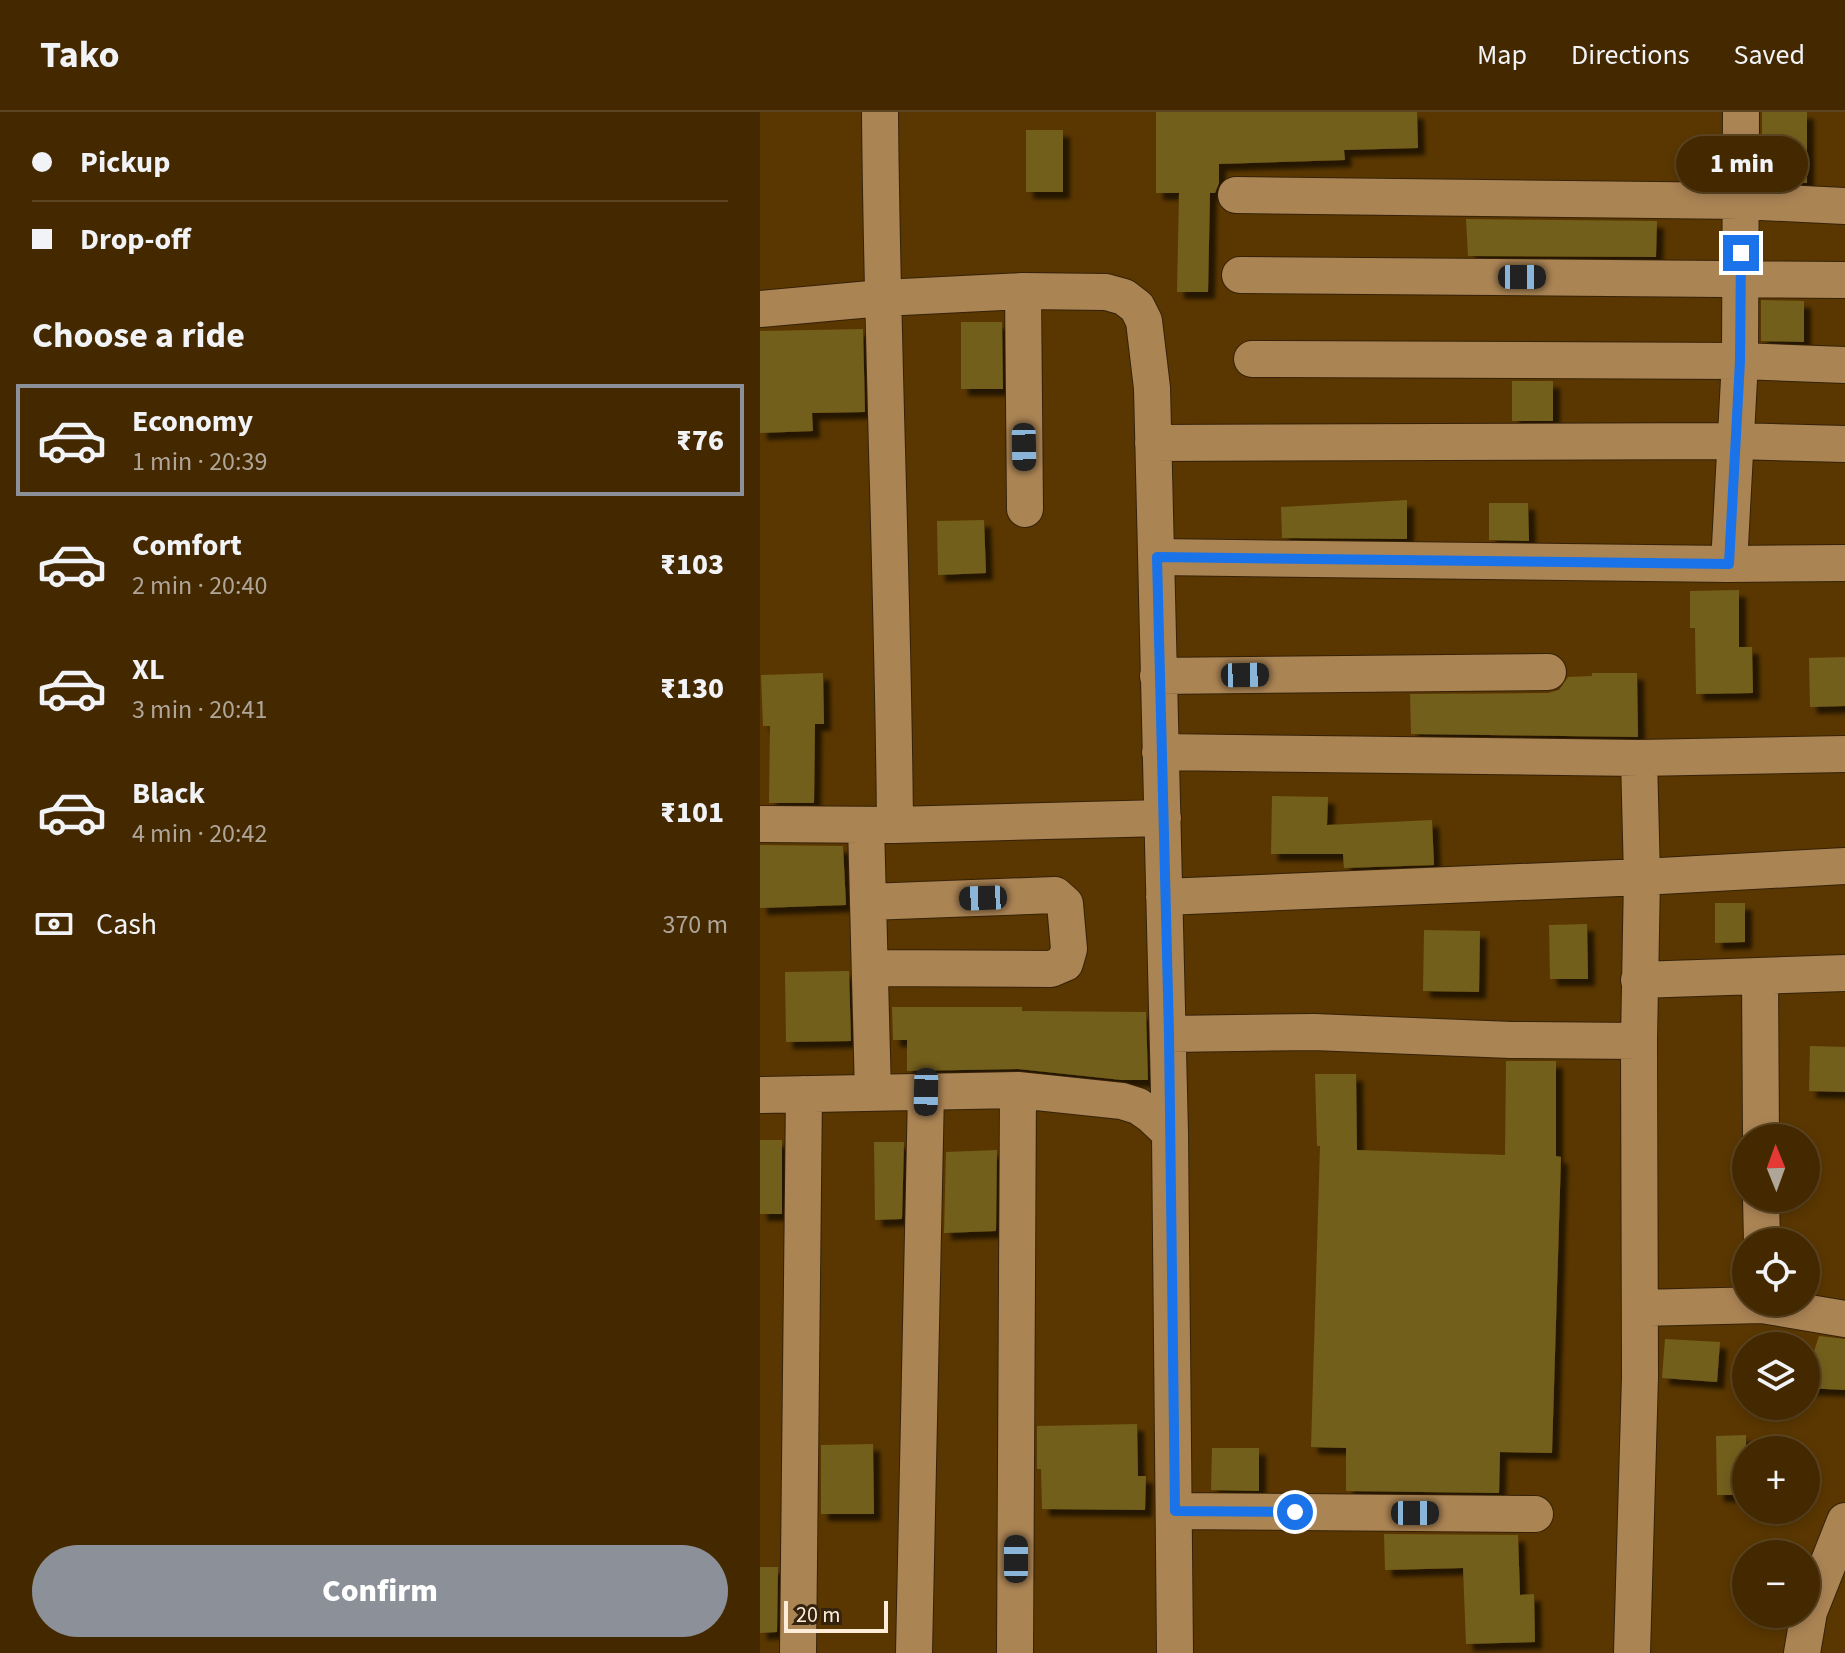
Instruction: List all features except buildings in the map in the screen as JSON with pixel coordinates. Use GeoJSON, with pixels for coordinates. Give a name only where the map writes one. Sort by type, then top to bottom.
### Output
{"type":"FeatureCollection","features":[{"type":"Feature","properties":{"kind":"street"},"geometry":{"type":"LineString","coordinates":[[873,1093],[868,902],[881,825],[894,686],[882,298],[880,112]]}},
{"type":"Feature","properties":{"kind":"street"},"geometry":{"type":"LineString","coordinates":[[1729,564],[1740,361],[1741,112]]}},
{"type":"Feature","properties":{"kind":"street"},"geometry":{"type":"LineString","coordinates":[[1236,195],[1741,201],[1845,206]]}},
{"type":"Feature","properties":{"kind":"street"},"geometry":{"type":"LineString","coordinates":[[1240,275],[1845,280]]}},
{"type":"Feature","properties":{"kind":"street"},"geometry":{"type":"LineString","coordinates":[[1023,291],[1025,509]]}},
{"type":"Feature","properties":{"kind":"street"},"geometry":{"type":"LineString","coordinates":[[760,309],[882,298],[1023,291],[1106,292],[1124,297],[1137,307],[1144,321],[1152,388],[1169,1034],[1175,1653]]}},
{"type":"Feature","properties":{"kind":"street"},"geometry":{"type":"LineString","coordinates":[[1252,359],[1740,361],[1845,365]]}},
{"type":"Feature","properties":{"kind":"street"},"geometry":{"type":"LineString","coordinates":[[1153,443],[1736,441],[1845,444]]}},
{"type":"Feature","properties":{"kind":"street"},"geometry":{"type":"LineString","coordinates":[[1157,557],[1845,563]]}},
{"type":"Feature","properties":{"kind":"street"},"geometry":{"type":"LineString","coordinates":[[1158,676],[1548,672]]}},
{"type":"Feature","properties":{"kind":"street"},"geometry":{"type":"LineString","coordinates":[[1160,752],[1639,758],[1845,754]]}},
{"type":"Feature","properties":{"kind":"street"},"geometry":{"type":"LineString","coordinates":[[1632,1653],[1640,1377],[1639,980],[1642,877],[1639,758]]}},
{"type":"Feature","properties":{"kind":"street"},"geometry":{"type":"LineString","coordinates":[[760,824],[881,825],[1163,818]]}},
{"type":"Feature","properties":{"kind":"street"},"geometry":{"type":"LineString","coordinates":[[1164,897],[1845,866]]}},
{"type":"Feature","properties":{"kind":"street"},"geometry":{"type":"LineString","coordinates":[[868,902],[1055,895],[1065,904],[1069,949],[1065,963],[1051,969],[870,968]]}},
{"type":"Feature","properties":{"kind":"street"},"geometry":{"type":"LineString","coordinates":[[1639,980],[1845,973]]}},
{"type":"Feature","properties":{"kind":"street"},"geometry":{"type":"LineString","coordinates":[[1760,976],[1761,1124]]}},
{"type":"Feature","properties":{"kind":"street"},"geometry":{"type":"LineString","coordinates":[[1169,1034],[1314,1032],[1511,1040],[1639,1041]]}},
{"type":"Feature","properties":{"kind":"street"},"geometry":{"type":"LineString","coordinates":[[760,1095],[1018,1090],[1122,1101],[1138,1106],[1170,1133]]}},
{"type":"Feature","properties":{"kind":"street"},"geometry":{"type":"LineString","coordinates":[[1015,1653],[1018,1090]]}},
{"type":"Feature","properties":{"kind":"street"},"geometry":{"type":"LineString","coordinates":[[914,1653],[926,1092]]}},
{"type":"Feature","properties":{"kind":"street"},"geometry":{"type":"LineString","coordinates":[[798,1653],[804,1094]]}},
{"type":"Feature","properties":{"kind":"street"},"geometry":{"type":"LineString","coordinates":[[1640,1308],[1732,1305]]}},
{"type":"Feature","properties":{"kind":"street"},"geometry":{"type":"LineString","coordinates":[[1820,1314],[1845,1319]]}},
{"type":"Feature","properties":{"kind":"street"},"geometry":{"type":"LineString","coordinates":[[1175,1511],[1535,1514]]}},
{"type":"Feature","properties":{"kind":"street"},"geometry":{"type":"LineString","coordinates":[[1802,1653],[1809,1612],[1845,1521]]}},
{"type":"Feature","properties":{"kind":"route"},"geometry":{"type":"LineString","coordinates":[[1295,1512],[1175,1511],[1169,1034],[1157,557],[1729,564],[1740,361],[1741,253]]}}]}
